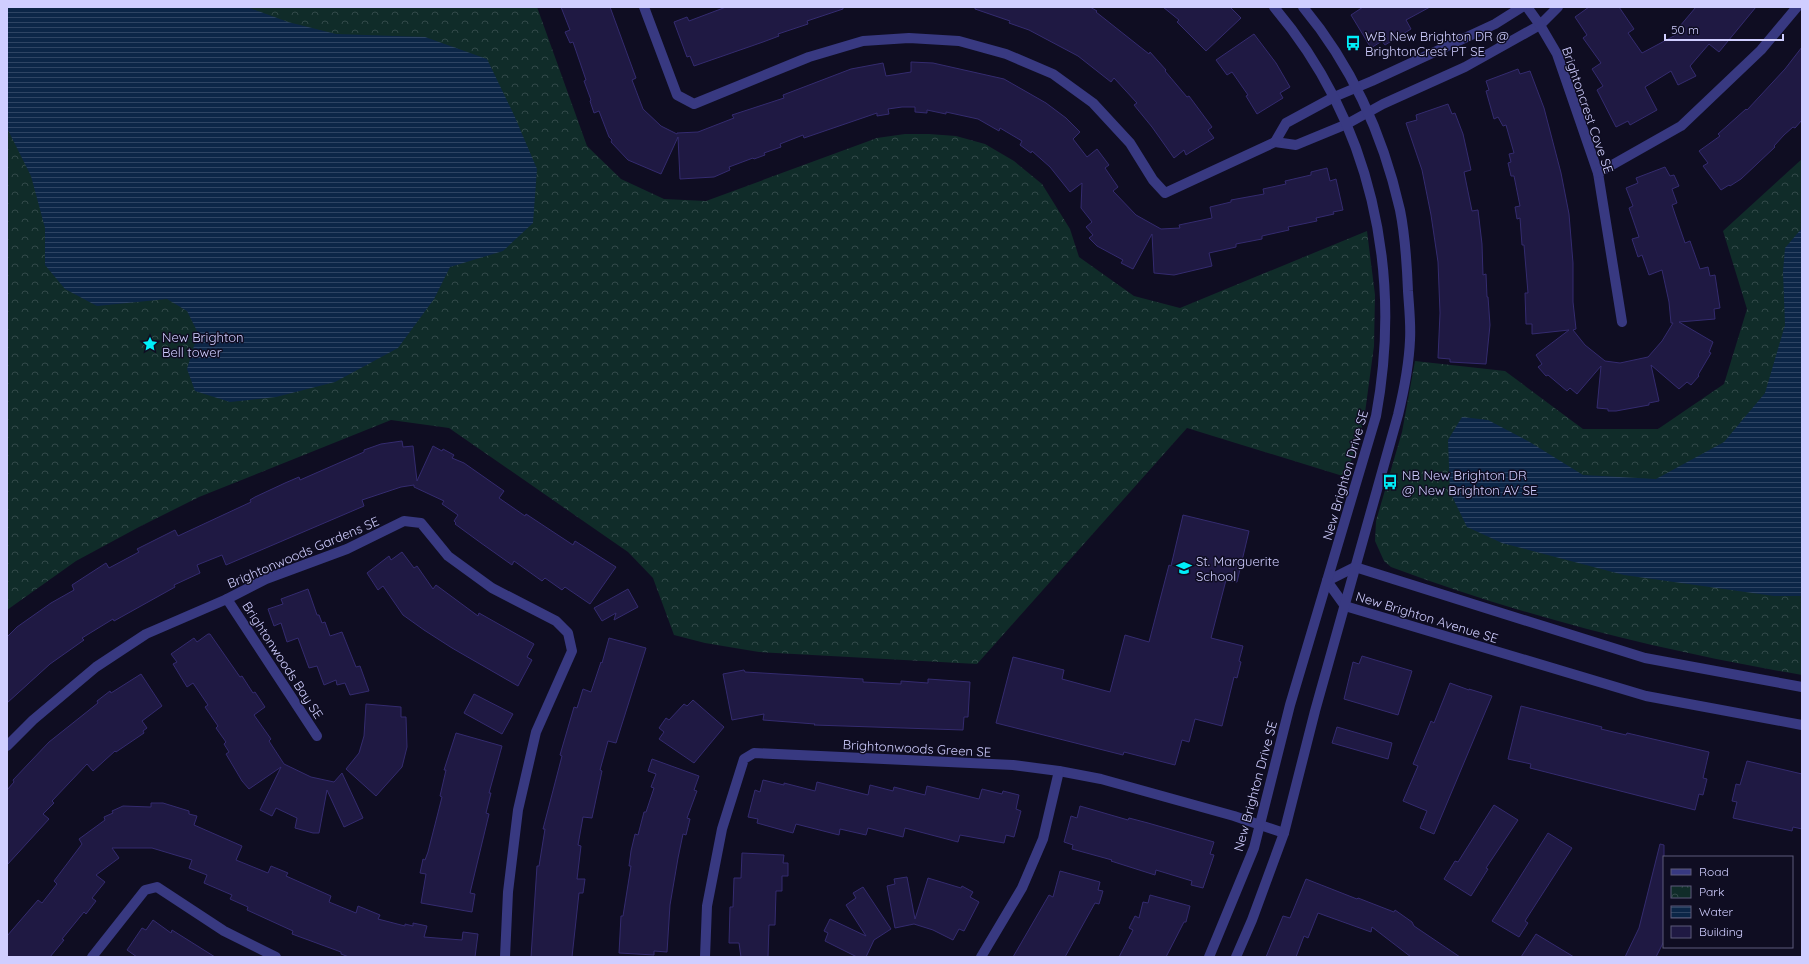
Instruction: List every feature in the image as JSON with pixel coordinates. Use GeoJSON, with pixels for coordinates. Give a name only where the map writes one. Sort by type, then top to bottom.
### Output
{"type":"FeatureCollection","features":[{"type":"Feature","properties":{"kind":"street"},"geometry":{"type":"LineString","coordinates":[[644,7],[677,95],[694,104],[810,57],[863,41],[909,38],[959,42],[1006,54],[1054,74],[1093,102],[1130,143],[1153,180],[1165,193],[1275,142],[1296,145],[1347,124],[1368,111],[1465,67],[1540,25],[1558,7]]}},
{"type":"Feature","properties":{"kind":"street","name":"New Brighton Drive SE"},"geometry":{"type":"LineString","coordinates":[[1209,957],[1254,848],[1290,705],[1376,416],[1382,387],[1386,336],[1385,278],[1377,219],[1360,156],[1347,124],[1323,75],[1289,25],[1274,7]]}},
{"type":"Feature","properties":{"kind":"street"},"geometry":{"type":"LineString","coordinates":[[1236,957],[1252,920],[1284,832],[1315,711],[1398,414],[1404,389],[1410,339],[1407,276],[1400,211],[1383,149],[1368,111],[1342,60],[1303,7]]}},
{"type":"Feature","properties":{"kind":"street"},"geometry":{"type":"LineString","coordinates":[[1275,142],[1286,123],[1334,97],[1488,28],[1522,7]]}},
{"type":"Feature","properties":{"kind":"street","name":"Brightoncrest Cove SE"},"geometry":{"type":"LineString","coordinates":[[1527,7],[1540,25],[1557,54],[1598,173],[1622,322]]}},
{"type":"Feature","properties":{"kind":"street"},"geometry":{"type":"LineString","coordinates":[[1598,173],[1681,126],[1761,50],[1797,7]]}},
{"type":"Feature","properties":{"kind":"street","name":"Brightonwoods Gardens SE"},"geometry":{"type":"LineString","coordinates":[[7,746],[33,720],[96,667],[146,634],[227,599],[266,579],[347,549],[404,521],[421,523],[448,556],[492,588],[556,621],[568,633],[572,651],[536,732],[518,810],[508,892],[505,957]]}},
{"type":"Feature","properties":{"kind":"street"},"geometry":{"type":"LineString","coordinates":[[1327,581],[1355,567]]}},
{"type":"Feature","properties":{"kind":"street","name":"New Brighton Avenue SE"},"geometry":{"type":"LineString","coordinates":[[1355,567],[1645,658],[1802,687]]}},
{"type":"Feature","properties":{"kind":"street","name":"New Brighton Avenue SE"},"geometry":{"type":"LineString","coordinates":[[1327,581],[1345,606],[1646,696],[1802,725]]}},
{"type":"Feature","properties":{"kind":"street","name":"Brightonwoods Bay SE"},"geometry":{"type":"LineString","coordinates":[[227,599],[317,736]]}},
{"type":"Feature","properties":{"kind":"street","name":"Brightonwoods Green SE"},"geometry":{"type":"LineString","coordinates":[[706,957],[707,906],[722,829],[744,759],[754,753],[1013,765],[1059,771],[1101,779],[1284,832]]}},
{"type":"Feature","properties":{"kind":"street"},"geometry":{"type":"LineString","coordinates":[[981,957],[1022,888],[1043,840],[1059,771]]}},
{"type":"Feature","properties":{"kind":"street"},"geometry":{"type":"LineString","coordinates":[[92,957],[144,890],[157,887],[224,931],[276,957]]}},
{"type":"Feature","properties":{"kind":"green space"},"geometry":{"type":"Polygon","coordinates":[[[7,7],[537,7],[587,146],[621,179],[664,199],[706,201],[877,138],[905,134],[956,136],[985,144],[1014,161],[1042,184],[1070,229],[1079,257],[1134,296],[1180,308],[1367,231],[1375,295],[1374,346],[1364,420],[1346,477],[1187,428],[977,664],[759,652],[705,643],[674,635],[653,578],[628,552],[449,428],[391,420],[199,497],[76,561],[7,610],[7,7]]]}},
{"type":"Feature","properties":{"kind":"green space"},"geometry":{"type":"Polygon","coordinates":[[[1802,159],[1802,675],[1697,655],[1594,631],[1492,602],[1441,585],[1391,567],[1384,561],[1375,541],[1376,521],[1402,432],[1415,361],[1505,371],[1583,429],[1658,429],[1724,384],[1747,309],[1723,231],[1802,159]]]}},
{"type":"Feature","properties":{"kind":"water"},"geometry":{"type":"Polygon","coordinates":[[[7,7],[247,7],[288,22],[336,34],[425,37],[487,59],[514,115],[537,169],[533,223],[503,251],[450,267],[434,299],[398,348],[335,382],[276,397],[230,402],[195,391],[187,369],[198,333],[187,311],[167,299],[97,306],[65,289],[45,265],[45,228],[31,176],[7,128],[7,7]]]}},
{"type":"Feature","properties":{"kind":"water"},"geometry":{"type":"Polygon","coordinates":[[[1802,228],[1802,596],[1774,596],[1624,575],[1502,543],[1467,527],[1450,492],[1448,440],[1462,417],[1488,420],[1528,441],[1583,475],[1656,479],[1724,442],[1765,393],[1785,325],[1783,272],[1785,248],[1802,228]]]}},
{"type":"Feature","properties":{"kind":"building"},"geometry":{"type":"Polygon","coordinates":[[[561,7],[610,7],[636,78],[632,80],[643,109],[661,126],[677,134],[698,132],[734,118],[732,115],[784,98],[783,95],[851,69],[883,63],[886,76],[911,72],[911,62],[933,63],[1004,79],[1046,103],[1066,118],[1080,132],[1073,139],[1087,157],[1097,149],[1109,165],[1105,168],[1118,187],[1113,191],[1136,215],[1161,229],[1180,228],[1179,225],[1212,218],[1210,207],[1231,202],[1231,200],[1264,194],[1263,189],[1286,184],[1285,181],[1311,175],[1311,172],[1327,168],[1330,181],[1336,179],[1343,210],[1333,212],[1334,214],[1316,218],[1317,221],[1288,227],[1289,230],[1262,236],[1262,239],[1236,244],[1236,247],[1209,253],[1212,266],[1174,275],[1154,273],[1152,234],[1133,269],[1121,263],[1123,260],[1097,246],[1089,238],[1093,235],[1086,227],[1092,222],[1081,208],[1082,183],[1070,192],[1050,167],[1032,151],[1031,153],[1020,145],[1022,141],[1000,128],[999,131],[978,119],[946,112],[946,114],[927,110],[927,113],[915,112],[915,107],[888,109],[889,114],[877,116],[877,113],[804,138],[803,135],[780,144],[781,147],[764,153],[765,155],[729,167],[730,170],[714,177],[680,179],[678,137],[661,174],[628,160],[611,142],[612,140],[609,137],[599,111],[594,113],[584,81],[586,80],[573,42],[570,43],[565,32],[570,30],[561,7]]]}},
{"type":"Feature","properties":{"kind":"building"},"geometry":{"type":"Polygon","coordinates":[[[726,7],[843,7],[843,9],[807,21],[808,24],[778,34],[779,36],[694,66],[690,56],[687,57],[674,22],[687,17],[689,21],[726,7]]]}},
{"type":"Feature","properties":{"kind":"building"},"geometry":{"type":"Polygon","coordinates":[[[975,7],[1090,7],[1097,11],[1096,12],[1149,54],[1150,52],[1187,97],[1189,96],[1212,127],[1208,130],[1214,138],[1186,155],[1184,150],[1174,158],[1134,105],[1137,103],[1114,78],[1111,82],[1078,56],[1029,30],[1009,23],[1010,21],[975,9],[975,7]]]}},
{"type":"Feature","properties":{"kind":"building"},"geometry":{"type":"Polygon","coordinates":[[[1163,7],[1230,7],[1241,18],[1206,51],[1177,22],[1179,20],[1163,7]]]}},
{"type":"Feature","properties":{"kind":"building"},"geometry":{"type":"Polygon","coordinates":[[[1363,7],[1430,7],[1406,20],[1411,29],[1385,45],[1382,41],[1371,48],[1351,15],[1363,7]]]}},
{"type":"Feature","properties":{"kind":"building"},"geometry":{"type":"Polygon","coordinates":[[[1589,7],[1619,7],[1634,29],[1628,33],[1642,53],[1685,30],[1680,26],[1696,7],[1756,7],[1719,52],[1709,44],[1690,66],[1696,76],[1678,85],[1671,71],[1645,87],[1657,110],[1630,125],[1628,121],[1616,127],[1597,90],[1603,86],[1592,69],[1601,63],[1583,38],[1587,35],[1575,17],[1589,7]]]}},
{"type":"Feature","properties":{"kind":"building"},"geometry":{"type":"Polygon","coordinates":[[[1254,34],[1276,63],[1290,87],[1280,93],[1283,98],[1257,114],[1246,96],[1248,95],[1232,72],[1227,75],[1216,60],[1254,34]]]}},
{"type":"Feature","properties":{"kind":"building"},"geometry":{"type":"Polygon","coordinates":[[[1802,47],[1802,120],[1795,128],[1793,127],[1784,135],[1774,146],[1775,147],[1741,179],[1721,190],[1703,166],[1708,163],[1699,151],[1720,136],[1718,134],[1746,109],[1747,110],[1785,69],[1802,47]]]}},
{"type":"Feature","properties":{"kind":"building"},"geometry":{"type":"Polygon","coordinates":[[[1518,69],[1520,74],[1530,71],[1544,108],[1561,173],[1569,214],[1573,263],[1573,302],[1576,329],[1573,330],[1585,345],[1605,361],[1620,363],[1648,357],[1662,341],[1673,323],[1671,323],[1669,302],[1662,270],[1649,275],[1642,255],[1638,257],[1632,239],[1639,237],[1629,208],[1633,206],[1626,188],[1638,183],[1636,178],[1665,167],[1670,176],[1674,175],[1679,186],[1672,189],[1677,203],[1672,205],[1675,214],[1685,243],[1690,241],[1700,269],[1708,267],[1710,276],[1715,275],[1720,308],[1714,309],[1715,319],[1679,322],[1713,342],[1709,352],[1711,353],[1698,375],[1699,376],[1691,385],[1687,382],[1679,389],[1651,365],[1659,401],[1649,403],[1649,405],[1616,411],[1608,411],[1608,409],[1597,408],[1601,366],[1577,394],[1570,388],[1567,391],[1548,375],[1546,376],[1538,367],[1542,364],[1536,355],[1569,330],[1532,334],[1532,324],[1526,324],[1525,293],[1528,293],[1524,245],[1522,245],[1520,218],[1517,219],[1515,207],[1520,206],[1514,176],[1511,176],[1508,163],[1511,162],[1509,154],[1514,153],[1506,125],[1503,126],[1498,117],[1494,119],[1486,91],[1489,90],[1486,81],[1518,69]]]}},
{"type":"Feature","properties":{"kind":"building"},"geometry":{"type":"Polygon","coordinates":[[[1448,104],[1452,114],[1455,113],[1463,134],[1471,170],[1464,172],[1472,211],[1478,210],[1482,244],[1483,275],[1486,274],[1490,325],[1486,364],[1450,362],[1450,359],[1438,358],[1440,313],[1438,262],[1422,170],[1406,123],[1417,120],[1416,115],[1448,104]]]}},
{"type":"Feature","properties":{"kind":"building"},"geometry":{"type":"Polygon","coordinates":[[[402,441],[403,447],[413,446],[417,481],[433,446],[442,451],[443,449],[454,455],[452,458],[464,463],[504,491],[499,498],[525,516],[526,514],[573,545],[575,541],[616,567],[590,604],[565,587],[562,590],[545,578],[542,581],[514,561],[512,565],[455,524],[456,523],[454,521],[458,515],[442,504],[444,501],[414,487],[414,485],[401,487],[362,500],[364,506],[226,565],[222,555],[197,565],[200,573],[174,585],[175,587],[114,621],[113,619],[82,638],[84,640],[50,664],[7,703],[7,637],[17,627],[51,603],[74,590],[72,585],[106,563],[109,568],[139,552],[137,549],[175,530],[178,536],[251,502],[250,500],[255,497],[299,477],[300,480],[364,452],[364,450],[381,444],[402,441]]]}},
{"type":"Feature","properties":{"kind":"building"},"geometry":{"type":"Polygon","coordinates":[[[1183,515],[1249,531],[1237,582],[1226,580],[1211,638],[1243,646],[1237,678],[1234,677],[1222,726],[1195,719],[1189,742],[1182,740],[1175,765],[1124,752],[1123,755],[996,723],[1013,657],[1064,670],[1062,679],[1110,692],[1125,635],[1149,642],[1169,565],[1171,566],[1183,515]]]}},
{"type":"Feature","properties":{"kind":"building"},"geometry":{"type":"Polygon","coordinates":[[[402,552],[414,568],[417,566],[433,589],[436,585],[478,616],[479,613],[534,644],[527,657],[532,660],[518,686],[424,630],[403,615],[383,586],[378,590],[367,573],[389,556],[391,560],[402,552]]]}},
{"type":"Feature","properties":{"kind":"building"},"geometry":{"type":"Polygon","coordinates":[[[308,589],[317,615],[319,615],[322,623],[325,622],[330,636],[342,632],[356,667],[360,666],[369,691],[350,695],[345,683],[337,685],[336,680],[324,685],[317,666],[309,668],[298,638],[287,642],[281,623],[274,626],[268,609],[283,604],[281,599],[308,589]]]}},
{"type":"Feature","properties":{"kind":"building"},"geometry":{"type":"Polygon","coordinates":[[[628,589],[638,607],[614,620],[616,613],[602,621],[594,608],[628,589]]]}},
{"type":"Feature","properties":{"kind":"building"},"geometry":{"type":"Polygon","coordinates":[[[210,634],[240,677],[242,676],[253,693],[255,692],[265,707],[254,715],[271,739],[269,741],[284,764],[311,777],[334,782],[342,773],[363,818],[344,827],[327,790],[319,833],[313,833],[295,828],[297,818],[276,808],[272,816],[260,810],[281,767],[249,789],[242,781],[226,754],[229,752],[224,744],[226,742],[216,728],[218,726],[205,707],[208,705],[193,683],[187,687],[173,664],[177,662],[171,654],[194,638],[197,642],[210,634]]]}},
{"type":"Feature","properties":{"kind":"building"},"geometry":{"type":"Polygon","coordinates":[[[609,638],[646,648],[616,743],[608,741],[600,770],[602,771],[592,818],[583,817],[578,845],[581,846],[577,879],[585,879],[583,893],[579,893],[572,957],[531,957],[537,866],[539,866],[545,829],[543,829],[562,756],[560,755],[574,707],[577,708],[583,689],[591,692],[601,662],[602,663],[609,638]]]}},
{"type":"Feature","properties":{"kind":"building"},"geometry":{"type":"Polygon","coordinates":[[[1362,656],[1412,671],[1398,715],[1344,699],[1353,662],[1359,664],[1362,656]]]}},
{"type":"Feature","properties":{"kind":"building"},"geometry":{"type":"Polygon","coordinates":[[[744,670],[745,672],[863,679],[863,682],[901,684],[901,681],[928,683],[928,679],[970,682],[968,717],[964,717],[963,730],[814,725],[815,724],[763,720],[764,714],[732,720],[723,674],[744,670]]]}},
{"type":"Feature","properties":{"kind":"building"},"geometry":{"type":"Polygon","coordinates":[[[141,674],[162,706],[142,721],[147,728],[143,731],[144,733],[116,752],[115,751],[93,771],[87,764],[52,801],[54,803],[43,814],[49,819],[7,865],[7,790],[14,782],[13,780],[49,742],[98,703],[97,701],[110,691],[111,693],[141,674]]]}},
{"type":"Feature","properties":{"kind":"building"},"geometry":{"type":"Polygon","coordinates":[[[1450,683],[1492,696],[1434,834],[1420,828],[1427,811],[1403,801],[1418,766],[1413,764],[1431,721],[1434,723],[1450,683]]]}},
{"type":"Feature","properties":{"kind":"building"},"geometry":{"type":"Polygon","coordinates":[[[474,694],[513,714],[502,734],[464,713],[474,694]]]}},
{"type":"Feature","properties":{"kind":"building"},"geometry":{"type":"Polygon","coordinates":[[[693,700],[724,727],[694,763],[659,739],[664,732],[659,728],[666,718],[669,720],[684,704],[687,706],[693,700]]]}},
{"type":"Feature","properties":{"kind":"building"},"geometry":{"type":"Polygon","coordinates":[[[366,704],[401,707],[401,717],[406,717],[407,747],[402,767],[376,796],[346,769],[359,753],[364,736],[366,704]]]}},
{"type":"Feature","properties":{"kind":"building"},"geometry":{"type":"Polygon","coordinates":[[[1521,706],[1602,727],[1601,729],[1626,735],[1627,733],[1709,752],[1703,778],[1707,779],[1703,795],[1699,794],[1695,810],[1530,768],[1531,764],[1508,759],[1521,706]]]}},
{"type":"Feature","properties":{"kind":"building"},"geometry":{"type":"Polygon","coordinates":[[[1337,727],[1392,743],[1388,759],[1332,743],[1337,727]]]}},
{"type":"Feature","properties":{"kind":"building"},"geometry":{"type":"Polygon","coordinates":[[[456,733],[502,746],[489,793],[491,793],[486,813],[489,814],[470,893],[475,894],[472,912],[421,903],[426,874],[420,873],[423,859],[425,860],[428,852],[442,797],[440,796],[446,770],[444,770],[456,733]]]}},
{"type":"Feature","properties":{"kind":"building"},"geometry":{"type":"Polygon","coordinates":[[[652,759],[699,776],[694,790],[697,791],[687,818],[690,819],[686,835],[683,834],[678,858],[670,905],[667,952],[654,951],[654,955],[619,953],[621,916],[623,916],[631,866],[629,866],[631,851],[635,834],[638,835],[644,812],[646,812],[654,788],[651,787],[656,774],[648,771],[652,759]]]}},
{"type":"Feature","properties":{"kind":"building"},"geometry":{"type":"Polygon","coordinates":[[[1747,761],[1802,774],[1802,829],[1793,827],[1792,831],[1733,818],[1737,802],[1732,801],[1736,784],[1740,785],[1747,761]]]}},
{"type":"Feature","properties":{"kind":"building"},"geometry":{"type":"Polygon","coordinates":[[[763,780],[784,785],[784,783],[815,791],[817,782],[868,795],[870,785],[893,791],[894,787],[925,795],[927,786],[979,799],[982,789],[1002,794],[1003,791],[1019,795],[1016,809],[1021,811],[1014,837],[1006,835],[1004,843],[960,835],[958,842],[905,828],[903,837],[868,828],[866,835],[840,829],[839,835],[796,824],[793,833],[757,823],[758,819],[748,817],[755,790],[760,792],[763,780]]]}},
{"type":"Feature","properties":{"kind":"building"},"geometry":{"type":"Polygon","coordinates":[[[151,803],[163,803],[189,811],[189,814],[197,816],[194,825],[242,846],[236,860],[268,873],[271,866],[288,873],[286,876],[331,896],[329,902],[356,913],[358,906],[380,915],[378,919],[405,926],[405,924],[413,926],[413,923],[427,926],[424,937],[462,940],[463,932],[478,934],[475,957],[349,957],[341,954],[341,952],[292,934],[293,931],[247,910],[248,907],[230,899],[232,895],[204,883],[207,875],[189,868],[192,860],[152,848],[112,848],[119,858],[96,875],[105,882],[92,898],[96,901],[86,914],[84,912],[62,939],[64,940],[50,957],[7,957],[7,936],[38,900],[42,903],[57,884],[54,881],[82,844],[79,839],[105,820],[104,817],[113,813],[112,811],[123,806],[151,807],[151,803]]]}},
{"type":"Feature","properties":{"kind":"building"},"geometry":{"type":"Polygon","coordinates":[[[1494,805],[1518,820],[1486,868],[1488,869],[1471,896],[1444,879],[1455,861],[1458,862],[1494,805]]]}},
{"type":"Feature","properties":{"kind":"building"},"geometry":{"type":"Polygon","coordinates":[[[1080,806],[1128,820],[1129,818],[1148,823],[1214,842],[1210,854],[1214,855],[1203,888],[1191,885],[1192,881],[1156,870],[1155,875],[1111,861],[1112,860],[1072,849],[1073,845],[1064,842],[1071,816],[1077,818],[1080,806]]]}},
{"type":"Feature","properties":{"kind":"building"},"geometry":{"type":"Polygon","coordinates":[[[1548,833],[1572,848],[1525,921],[1528,923],[1519,937],[1492,921],[1548,833]]]}},
{"type":"Feature","properties":{"kind":"building"},"geometry":{"type":"Polygon","coordinates":[[[1660,844],[1664,845],[1663,943],[1656,957],[1625,957],[1639,928],[1660,844]]]}},
{"type":"Feature","properties":{"kind":"building"},"geometry":{"type":"Polygon","coordinates":[[[742,853],[784,855],[783,863],[788,863],[788,876],[782,876],[782,891],[776,891],[775,925],[769,925],[768,957],[741,957],[739,943],[729,943],[730,907],[733,907],[734,878],[741,878],[742,853]]]}},
{"type":"Feature","properties":{"kind":"building"},"geometry":{"type":"Polygon","coordinates":[[[1060,871],[1100,882],[1098,890],[1103,891],[1099,904],[1095,903],[1065,957],[1013,957],[1049,895],[1053,897],[1060,871]]]}},
{"type":"Feature","properties":{"kind":"building"},"geometry":{"type":"Polygon","coordinates":[[[907,877],[915,919],[928,878],[961,888],[962,886],[973,892],[970,897],[979,902],[964,931],[959,929],[953,940],[933,930],[914,924],[895,928],[887,886],[895,884],[894,879],[907,877]]]}},
{"type":"Feature","properties":{"kind":"building"},"geometry":{"type":"Polygon","coordinates":[[[1306,879],[1394,912],[1395,910],[1412,922],[1414,926],[1460,957],[1411,957],[1372,927],[1371,932],[1318,913],[1308,938],[1304,936],[1296,957],[1266,957],[1283,916],[1290,918],[1306,879]]]}},
{"type":"Feature","properties":{"kind":"building"},"geometry":{"type":"Polygon","coordinates":[[[863,887],[891,929],[874,940],[866,957],[857,957],[825,941],[828,933],[824,931],[830,919],[866,936],[846,905],[856,898],[853,893],[863,887]]]}},
{"type":"Feature","properties":{"kind":"building"},"geometry":{"type":"Polygon","coordinates":[[[1150,895],[1190,906],[1186,922],[1184,922],[1166,957],[1119,957],[1133,930],[1129,928],[1135,916],[1139,918],[1143,902],[1148,903],[1150,895]]]}},
{"type":"Feature","properties":{"kind":"building"},"geometry":{"type":"Polygon","coordinates":[[[153,920],[171,933],[172,930],[215,957],[137,957],[127,950],[142,928],[146,930],[153,920]]]}},
{"type":"Feature","properties":{"kind":"building"},"geometry":{"type":"Polygon","coordinates":[[[1536,934],[1574,957],[1521,957],[1536,934]]]}},
{"type":"Feature","properties":{"kind":"place","name":"WB New Brighton DR @ BrightonCrest PT SE"},"geometry":{"type":"Point","coordinates":[1353,43]}},
{"type":"Feature","properties":{"kind":"place","name":"New Brighton Bell tower"},"geometry":{"type":"Point","coordinates":[150,344]}},
{"type":"Feature","properties":{"kind":"place","name":"NB New Brighton DR @ New Brighton AV SE"},"geometry":{"type":"Point","coordinates":[1390,482]}},
{"type":"Feature","properties":{"kind":"place","name":"St. Marguerite School"},"geometry":{"type":"Point","coordinates":[1184,568]}}]}
